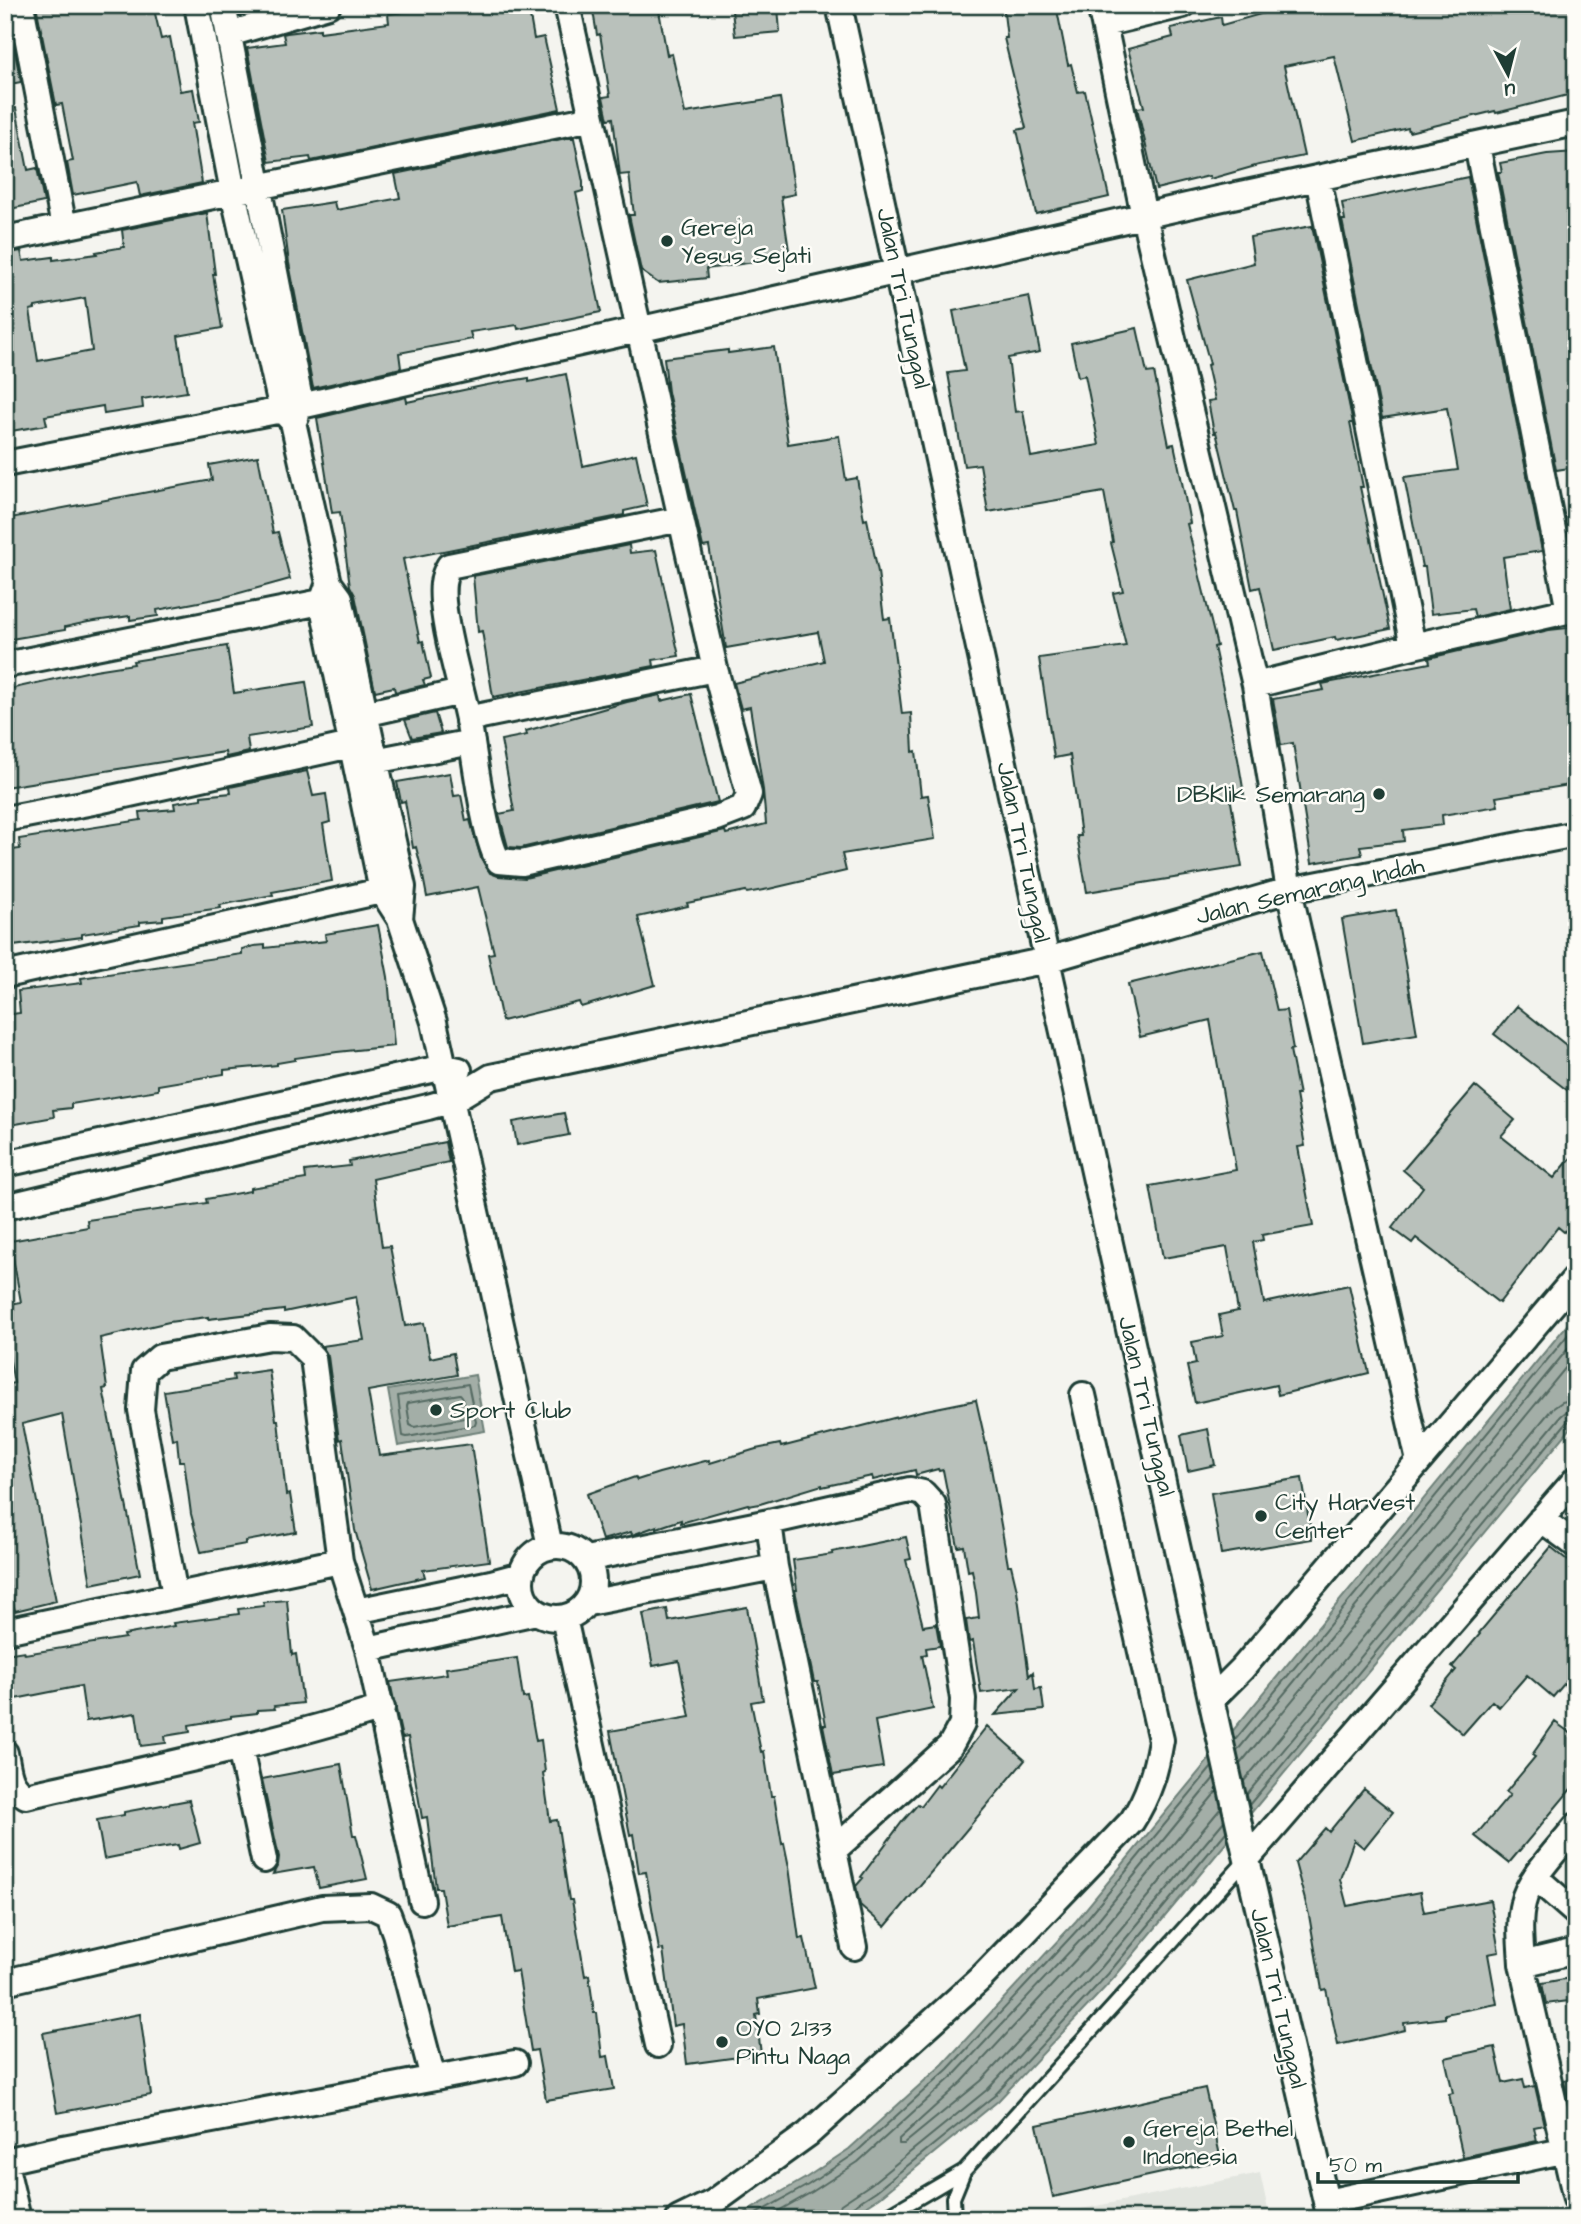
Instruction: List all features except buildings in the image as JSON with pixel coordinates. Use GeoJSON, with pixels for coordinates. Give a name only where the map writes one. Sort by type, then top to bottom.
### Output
{"type":"FeatureCollection","features":[{"type":"Feature","properties":{"kind":"street"},"geometry":{"type":"LineString","coordinates":[[22,5],[64,227]]}},
{"type":"Feature","properties":{"kind":"street"},"geometry":{"type":"LineString","coordinates":[[197,5],[233,192],[292,412],[330,594],[351,745],[400,919],[434,1021],[550,1546]]}},
{"type":"Feature","properties":{"kind":"street"},"geometry":{"type":"LineString","coordinates":[[223,5],[259,186],[292,412]]}},
{"type":"Feature","properties":{"kind":"street"},"geometry":{"type":"LineString","coordinates":[[229,34],[328,5]]}},
{"type":"Feature","properties":{"kind":"street"},"geometry":{"type":"LineString","coordinates":[[567,5],[715,669],[749,794],[743,808],[717,818],[522,863],[499,861],[494,856],[487,827],[443,602],[443,576],[449,566],[681,519]]}},
{"type":"Feature","properties":{"kind":"street","name":"Jalan Tri Tunggal"},"geometry":{"type":"LineString","coordinates":[[839,5],[1047,960],[1328,2210]]}},
{"type":"Feature","properties":{"kind":"street"},"geometry":{"type":"LineString","coordinates":[[1183,5],[1102,15],[1144,216],[1255,685],[1289,890],[1419,1461]]}},
{"type":"Feature","properties":{"kind":"street"},"geometry":{"type":"LineString","coordinates":[[5,239],[592,118]]}},
{"type":"Feature","properties":{"kind":"street"},"geometry":{"type":"LineString","coordinates":[[5,464],[292,412],[639,330],[1144,216],[1576,123]]}},
{"type":"Feature","properties":{"kind":"street"},"geometry":{"type":"LineString","coordinates":[[1255,685],[1572,610],[1477,145]]}},
{"type":"Feature","properties":{"kind":"street"},"geometry":{"type":"LineString","coordinates":[[1318,178],[1413,646]]}},
{"type":"Feature","properties":{"kind":"street"},"geometry":{"type":"LineString","coordinates":[[5,665],[330,594]]}},
{"type":"Feature","properties":{"kind":"street"},"geometry":{"type":"LineString","coordinates":[[330,594],[364,714],[374,761],[392,889]]}},
{"type":"Feature","properties":{"kind":"street"},"geometry":{"type":"LineString","coordinates":[[374,761],[470,732],[481,716],[715,669]]}},
{"type":"Feature","properties":{"kind":"street"},"geometry":{"type":"LineString","coordinates":[[364,714],[461,692]]}},
{"type":"Feature","properties":{"kind":"street"},"geometry":{"type":"LineString","coordinates":[[5,819],[351,745]]}},
{"type":"Feature","properties":{"kind":"street","name":"Jalan Semarang Indah"},"geometry":{"type":"LineString","coordinates":[[491,1077],[1047,960],[1289,890],[1576,834]]}},
{"type":"Feature","properties":{"kind":"street"},"geometry":{"type":"LineString","coordinates":[[5,975],[392,889]]}},
{"type":"Feature","properties":{"kind":"street"},"geometry":{"type":"LineString","coordinates":[[5,1164],[445,1067],[491,1077]]}},
{"type":"Feature","properties":{"kind":"street"},"geometry":{"type":"LineString","coordinates":[[5,1207],[453,1100],[491,1077]]}},
{"type":"Feature","properties":{"kind":"street"},"geometry":{"type":"LineString","coordinates":[[132,1136],[141,1175]]}},
{"type":"Feature","properties":{"kind":"street"},"geometry":{"type":"LineString","coordinates":[[1213,1699],[1242,1669],[1576,1277]]}},
{"type":"Feature","properties":{"kind":"street"},"geometry":{"type":"LineString","coordinates":[[175,1595],[141,1410],[144,1371],[160,1357],[270,1337],[293,1338],[313,1358],[340,1561],[368,1649],[422,1900]]}},
{"type":"Feature","properties":{"kind":"street"},"geometry":{"type":"LineString","coordinates":[[679,2219],[714,2203],[808,2134],[982,1977],[1132,1821],[1146,1799],[1156,1769],[1161,1740],[1083,1395]]}},
{"type":"Feature","properties":{"kind":"street"},"geometry":{"type":"LineString","coordinates":[[1245,1849],[1576,1479]]}},
{"type":"Feature","properties":{"kind":"street"},"geometry":{"type":"LineString","coordinates":[[586,1559],[910,1490],[923,1493],[933,1504],[963,1699],[962,1724],[950,1746],[834,1850]]}},
{"type":"Feature","properties":{"kind":"street"},"geometry":{"type":"LineString","coordinates":[[1541,1519],[1576,1545]]}},
{"type":"Feature","properties":{"kind":"street"},"geometry":{"type":"LineString","coordinates":[[769,1522],[775,1567],[854,1947]]}},
{"type":"Feature","properties":{"kind":"street"},"geometry":{"type":"LineString","coordinates":[[550,1546],[565,1546],[578,1552],[586,1559],[594,1575],[588,1603],[577,1613],[564,1618],[550,1618],[536,1612],[526,1602],[521,1589],[521,1575],[527,1561],[537,1551],[550,1546]]}},
{"type":"Feature","properties":{"kind":"street"},"geometry":{"type":"LineString","coordinates":[[5,1631],[340,1561]]}},
{"type":"Feature","properties":{"kind":"street"},"geometry":{"type":"LineString","coordinates":[[588,1603],[775,1567]]}},
{"type":"Feature","properties":{"kind":"street"},"geometry":{"type":"LineString","coordinates":[[356,1611],[521,1575]]}},
{"type":"Feature","properties":{"kind":"street"},"geometry":{"type":"LineString","coordinates":[[368,1649],[536,1612]]}},
{"type":"Feature","properties":{"kind":"street"},"geometry":{"type":"LineString","coordinates":[[564,1618],[659,2045]]}},
{"type":"Feature","properties":{"kind":"street"},"geometry":{"type":"LineString","coordinates":[[5,1753],[15,1789],[26,1796],[240,1748],[382,1708]]}},
{"type":"Feature","properties":{"kind":"street"},"geometry":{"type":"LineString","coordinates":[[240,1748],[264,1860]]}},
{"type":"Feature","properties":{"kind":"street"},"geometry":{"type":"LineString","coordinates":[[1576,1826],[1536,1878],[1522,1903],[1522,1964],[1571,2149],[1576,2199]]}},
{"type":"Feature","properties":{"kind":"street"},"geometry":{"type":"LineString","coordinates":[[1536,1878],[1576,1913]]}},
{"type":"Feature","properties":{"kind":"street"},"geometry":{"type":"LineString","coordinates":[[5,1982],[321,1909],[371,1906],[387,1914],[395,1933],[433,2078]]}},
{"type":"Feature","properties":{"kind":"street"},"geometry":{"type":"LineString","coordinates":[[1522,1964],[1576,1951]]}},
{"type":"Feature","properties":{"kind":"street"},"geometry":{"type":"LineString","coordinates":[[18,2219],[5,2162],[63,2148],[515,2063]]}},
{"type":"Feature","properties":{"kind":"street"},"geometry":{"type":"LineString","coordinates":[[1328,2210],[1571,2149]]}},
{"type":"Feature","properties":{"kind":"lane"},"geometry":{"type":"LineString","coordinates":[[882,2219],[964,2171],[1245,1849]]}},
{"type":"Feature","properties":{"kind":"lane"},"geometry":{"type":"LineString","coordinates":[[954,2219],[953,2199],[964,2171]]}},
{"type":"Feature","properties":{"kind":"shaded area"},"geometry":{"type":"Polygon","coordinates":[[[1260,2173],[1270,2219],[1032,2219],[1260,2173]]]}},
{"type":"Feature","properties":{"kind":"water"},"geometry":{"type":"Polygon","coordinates":[[[1576,1314],[1576,1422],[1113,1979],[998,2101],[880,2197],[846,2219],[734,2219],[804,2179],[849,2149],[943,2064],[1076,1921],[1576,1314]]]}},
{"type":"Feature","properties":{"kind":"water","name":"Sport Club"},"geometry":{"type":"Polygon","coordinates":[[[475,1375],[485,1431],[398,1446],[388,1390],[475,1375]]]}},
{"type":"Feature","properties":{"kind":"place","name":"Gereja Yesus Sejati"},"geometry":{"type":"Point","coordinates":[667,241]}},
{"type":"Feature","properties":{"kind":"place","name":"DBKlik Semarang"},"geometry":{"type":"Point","coordinates":[1379,794]}},
{"type":"Feature","properties":{"kind":"place","name":"Sport Club"},"geometry":{"type":"Point","coordinates":[436,1410]}},
{"type":"Feature","properties":{"kind":"place","name":"City Harvest Center"},"geometry":{"type":"Point","coordinates":[1261,1516]}},
{"type":"Feature","properties":{"kind":"place","name":"OYO 2133 Pintu Naga"},"geometry":{"type":"Point","coordinates":[722,2042]}},
{"type":"Feature","properties":{"kind":"place","name":"Gereja Bethel Indonesia"},"geometry":{"type":"Point","coordinates":[1129,2142]}}]}
